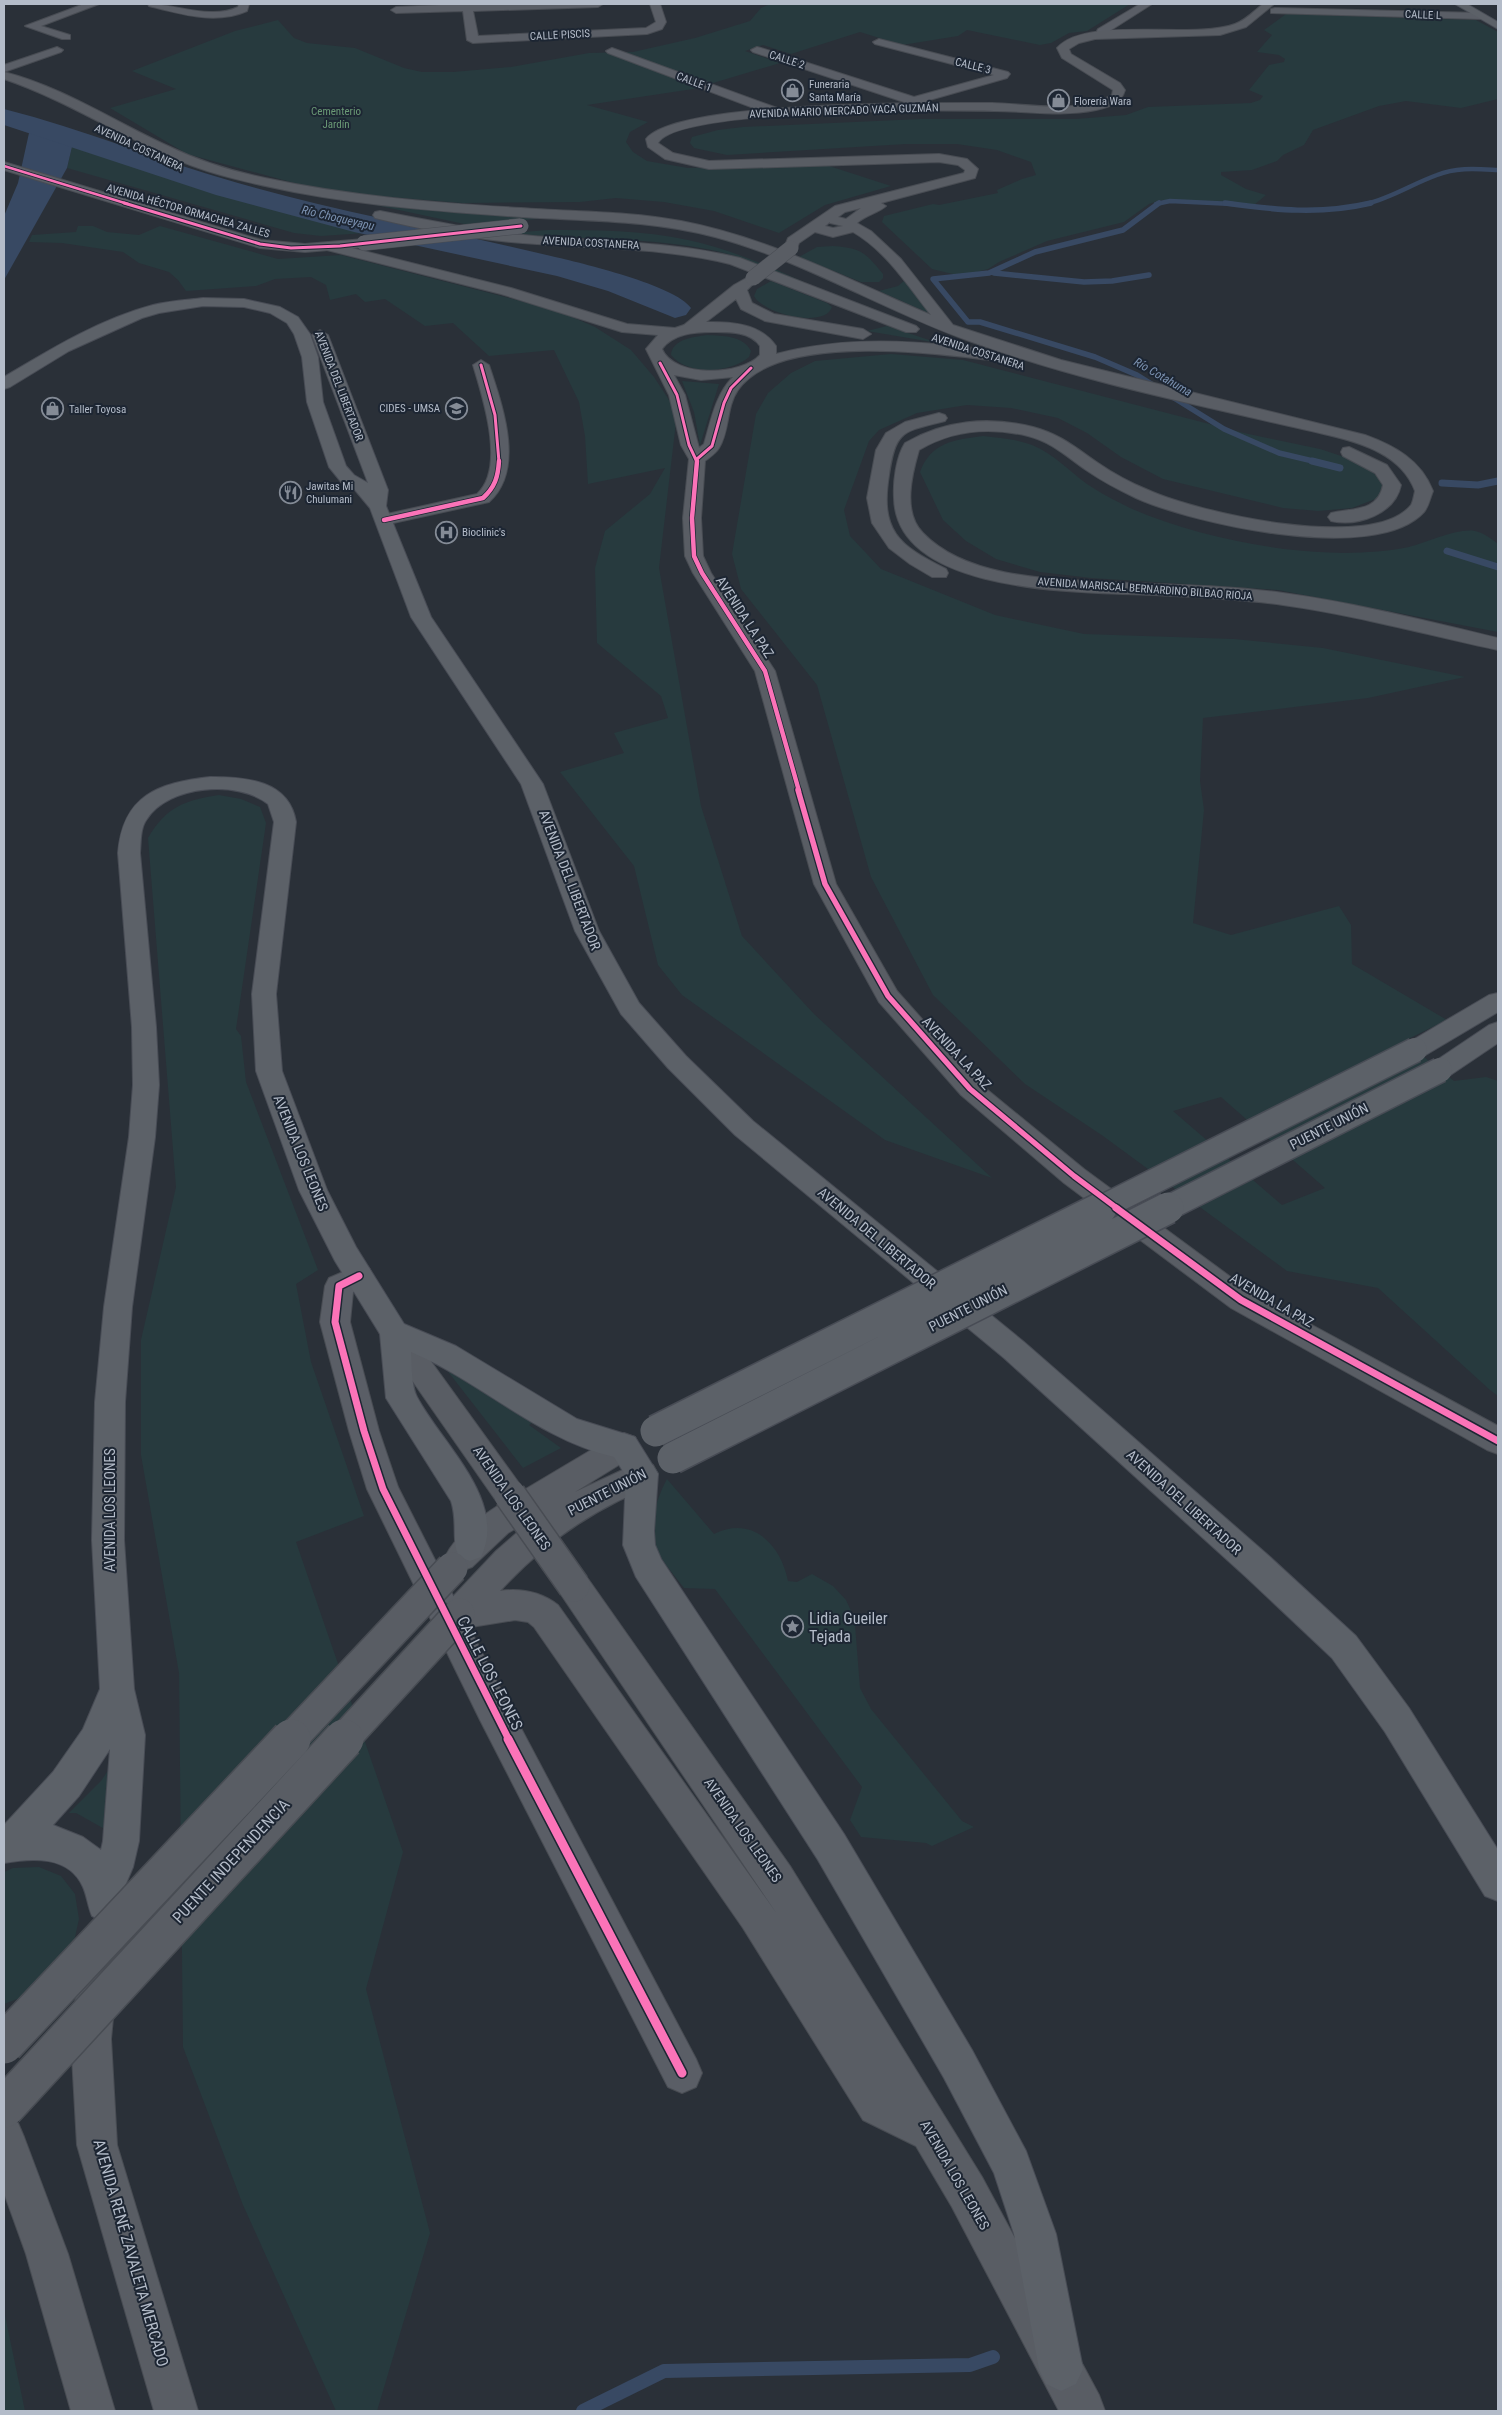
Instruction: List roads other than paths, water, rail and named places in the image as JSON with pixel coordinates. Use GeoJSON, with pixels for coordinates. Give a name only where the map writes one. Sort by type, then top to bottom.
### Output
{"type":"FeatureCollection","features":[{"type":"Feature","properties":{"kind":"main road","name":"AVENIDA MARIO MERCADO VACA GUZMÁN"},"geometry":{"type":"LineString","coordinates":[[652,144],[652,139],[661,131],[681,124],[777,115],[931,110],[1078,114],[1105,112],[1124,100],[1116,85],[1070,60],[1063,52],[1067,44],[1076,40],[1104,37],[1196,40],[1227,36],[1249,30],[1268,8],[1286,4]]}},
{"type":"Feature","properties":{"kind":"main road"},"geometry":{"type":"LineString","coordinates":[[1460,4],[1498,26]]}},
{"type":"Feature","properties":{"kind":"main road"},"geometry":{"type":"LineString","coordinates":[[1482,4],[1498,13]]}},
{"type":"Feature","properties":{"kind":"main road","name":"AVENIDA MARIO MERCADO VACA GUZMÁN"},"geometry":{"type":"LineString","coordinates":[[1104,37],[1084,44],[1079,52],[1130,84]]}},
{"type":"Feature","properties":{"kind":"main road","name":"AVENIDA COSTANERA"},"geometry":{"type":"LineString","coordinates":[[4,75],[52,92],[169,153],[233,175],[325,192],[443,206],[642,219],[740,239],[857,286],[949,328],[1065,366],[1146,386]]}},
{"type":"Feature","properties":{"kind":"main road","name":"AVENIDA COSTANERA"},"geometry":{"type":"LineString","coordinates":[[4,84],[21,89],[150,155],[188,171],[235,184],[426,224],[503,237],[657,246],[703,253],[735,261],[839,302],[875,311],[948,343],[1025,367],[1180,401]]}},
{"type":"Feature","properties":{"kind":"main road","name":"AVENIDA MARIO MERCADO VACA GUZMÁN"},"geometry":{"type":"LineString","coordinates":[[670,142],[676,134],[694,128],[777,115]]}},
{"type":"Feature","properties":{"kind":"main road"},"geometry":{"type":"LineString","coordinates":[[652,144],[669,156],[694,163],[728,165],[779,160],[937,152],[960,154],[985,163],[970,166],[958,160],[939,158],[779,160],[735,159],[701,156],[680,151],[670,142],[652,144]]}},
{"type":"Feature","properties":{"kind":"main road"},"geometry":{"type":"LineString","coordinates":[[955,184],[970,175],[972,172],[970,166]]}},
{"type":"Feature","properties":{"kind":"main road"},"geometry":{"type":"LineString","coordinates":[[791,248],[793,241],[820,224],[828,215],[840,209],[872,204],[955,184],[982,180]]}},
{"type":"Feature","properties":{"kind":"main road"},"geometry":{"type":"LineString","coordinates":[[648,353],[654,349],[657,342],[682,330],[727,300],[739,288],[791,248],[816,242],[848,230],[849,224],[854,217],[872,204]]}},
{"type":"Feature","properties":{"kind":"main road"},"geometry":{"type":"LineString","coordinates":[[521,226],[553,220],[642,219]]}},
{"type":"Feature","properties":{"kind":"main road"},"geometry":{"type":"LineString","coordinates":[[820,224],[835,220],[849,224],[884,248],[949,328]]}},
{"type":"Feature","properties":{"kind":"main road"},"geometry":{"type":"LineString","coordinates":[[820,224],[823,231],[837,233],[872,250],[893,276],[890,283],[872,288],[857,286]]}},
{"type":"Feature","properties":{"kind":"main road"},"geometry":{"type":"LineString","coordinates":[[521,226],[635,228],[692,236],[748,252],[875,311],[875,321],[866,326],[810,325]]}},
{"type":"Feature","properties":{"kind":"main road"},"geometry":{"type":"LineString","coordinates":[[816,242],[857,242]]}},
{"type":"Feature","properties":{"kind":"main road"},"geometry":{"type":"LineString","coordinates":[[328,246],[506,291],[565,308],[604,323],[627,328],[682,330],[720,327],[774,332],[810,325],[837,316],[841,309],[839,302]]}},
{"type":"Feature","properties":{"kind":"main road"},"geometry":{"type":"LineString","coordinates":[[739,288],[746,306],[770,318],[936,349]]}},
{"type":"Feature","properties":{"kind":"main road","name":"AVENIDA DEL LIBERTADOR"},"geometry":{"type":"LineString","coordinates":[[4,384],[64,348],[114,314],[150,303],[177,298],[236,295],[266,298],[286,303],[312,320],[379,490],[381,513],[421,617],[532,784],[587,931],[606,970],[630,1008],[677,1062],[744,1128],[1014,1350],[1257,1566],[1344,1647],[1397,1720],[1498,1883]]}},
{"type":"Feature","properties":{"kind":"main road"},"geometry":{"type":"LineString","coordinates":[[697,459],[712,446],[724,403],[731,388],[767,357],[769,350],[767,343],[742,330],[728,320],[727,300]]}},
{"type":"Feature","properties":{"kind":"main road","name":"AVENIDA DEL LIBERTADOR"},"geometry":{"type":"LineString","coordinates":[[64,348],[137,315],[178,305],[203,302],[244,303],[260,306],[285,315],[298,326],[305,342],[313,373],[315,402],[338,467],[348,479],[360,486],[381,513]]}},
{"type":"Feature","properties":{"kind":"main road"},"geometry":{"type":"LineString","coordinates":[[604,323],[677,371],[701,375],[736,373],[792,354],[854,344],[892,344],[990,355]]}},
{"type":"Feature","properties":{"kind":"main road","name":"AVENIDA LA PAZ"},"geometry":{"type":"LineString","coordinates":[[648,353],[677,395],[684,417],[688,445],[697,459],[692,518],[694,556],[702,573],[765,671],[825,884],[888,996],[970,1089],[1074,1176],[1241,1300],[1498,1440]]}},
{"type":"Feature","properties":{"kind":"main road","name":"AVENIDA MARISCAL BERNARDINO BILBAO RIOJA"},"geometry":{"type":"LineString","coordinates":[[1146,386],[1211,415],[1324,444],[1354,454],[1381,469],[1392,485],[1392,492],[1387,502],[1371,510],[1318,518],[1254,511],[1202,500],[1162,488],[1111,462],[1072,433],[1036,420],[992,413],[945,416],[910,426],[896,434],[888,442],[884,450],[876,499],[878,520],[890,539],[905,553],[929,568],[953,579],[982,588],[1013,595],[1058,599],[1261,610],[1324,621],[1498,660]]}},
{"type":"Feature","properties":{"kind":"main road","name":"AVENIDA MARISCAL BERNARDINO BILBAO RIOJA"},"geometry":{"type":"LineString","coordinates":[[1180,401],[1321,428],[1376,446],[1396,455],[1419,478],[1424,491],[1418,509],[1400,521],[1379,528],[1347,532],[1308,532],[1224,520],[1179,509],[1125,485],[1090,465],[1072,449],[1047,436],[1008,428],[968,426],[936,433],[912,447],[901,498],[905,519],[916,536],[938,554],[958,564],[996,575],[1060,586],[1229,593],[1282,599],[1340,608],[1498,644]]}},
{"type":"Feature","properties":{"kind":"main road","name":"AVENIDA LOS LEONES"},"geometry":{"type":"LineString","coordinates":[[104,1890],[115,1867],[121,1841],[128,1735],[117,1689],[108,1540],[110,1402],[118,1307],[140,1156],[146,1085],[144,1027],[129,853],[131,830],[137,816],[147,805],[167,794],[190,786],[217,782],[244,784],[266,792],[280,802],[285,822],[264,994],[269,1071],[313,1190],[359,1276],[394,1332],[574,1586],[777,1879],[967,2192],[1083,2411]]}},
{"type":"Feature","properties":{"kind":"main road","name":"PUENTE UNIÓN"},"geometry":{"type":"LineString","coordinates":[[459,1614],[509,1558],[540,1531],[646,1459],[656,1431],[1415,1050],[1498,1001]]}},
{"type":"Feature","properties":{"kind":"main road"},"geometry":{"type":"LineString","coordinates":[[1460,1023],[1498,1017]]}},
{"type":"Feature","properties":{"kind":"main road","name":"PUENTE UNIÓN"},"geometry":{"type":"LineString","coordinates":[[461,1558],[497,1523],[646,1459],[1440,1070],[1494,1039]]}},
{"type":"Feature","properties":{"kind":"main road"},"geometry":{"type":"LineString","coordinates":[[4,2044],[461,1558],[474,1525],[471,1510],[464,1493],[402,1398],[394,1332],[446,1354],[566,1428],[646,1459],[638,1531],[639,1546],[648,1567],[831,1847],[958,2064],[1012,2165],[1035,2234],[1061,2369]]}},
{"type":"Feature","properties":{"kind":"main road"},"geometry":{"type":"LineString","coordinates":[[459,1614],[496,1607],[521,1606],[534,1608],[546,1616],[756,1915],[876,2106],[931,2132]]}},
{"type":"Feature","properties":{"kind":"main road","name":"PUENTE INDEPENDENCIA"},"geometry":{"type":"LineString","coordinates":[[4,2108],[459,1614]]}},
{"type":"Feature","properties":{"kind":"main road","name":"AVENIDA LOS LEONES"},"geometry":{"type":"LineString","coordinates":[[8,1844],[66,1784],[96,1740],[117,1689]]}},
{"type":"Feature","properties":{"kind":"main road"},"geometry":{"type":"LineString","coordinates":[[4,2033],[20,2029],[47,2014],[70,1994],[88,1970],[101,1944],[106,1916],[104,1890],[92,1865],[71,1848],[44,1840],[8,1844]]}},
{"type":"Feature","properties":{"kind":"main road","name":"AVENIDA RENÉ ZAVALETA MERCADO"},"geometry":{"type":"LineString","coordinates":[[101,1944],[91,2040],[97,2145],[176,2411]]}},
{"type":"Feature","properties":{"kind":"main road"},"geometry":{"type":"LineString","coordinates":[[4,2137],[46,2254],[93,2411]]}},
{"type":"Feature","properties":{"kind":"street"},"geometry":{"type":"LineString","coordinates":[[66,37],[31,28],[34,23],[94,4]]}},
{"type":"Feature","properties":{"kind":"street"},"geometry":{"type":"LineString","coordinates":[[153,4],[209,14],[241,8]]}},
{"type":"Feature","properties":{"kind":"street"},"geometry":{"type":"LineString","coordinates":[[396,10],[467,6],[598,4]]}},
{"type":"Feature","properties":{"kind":"street","name":"CALLE PISCIS"},"geometry":{"type":"LineString","coordinates":[[467,6],[473,40],[647,31],[658,26],[661,22],[655,4]]}},
{"type":"Feature","properties":{"kind":"street"},"geometry":{"type":"LineString","coordinates":[[1104,37],[1102,31],[1147,4]]}},
{"type":"Feature","properties":{"kind":"street","name":"CALLE L"},"geometry":{"type":"LineString","coordinates":[[1268,8],[1481,16]]}},
{"type":"Feature","properties":{"kind":"street","name":"CALLE 3"},"geometry":{"type":"LineString","coordinates":[[879,42],[1004,74],[1003,76],[914,102]]}},
{"type":"Feature","properties":{"kind":"street"},"geometry":{"type":"LineString","coordinates":[[4,69],[56,50]]}},
{"type":"Feature","properties":{"kind":"street","name":"CALLE 2"},"geometry":{"type":"LineString","coordinates":[[757,50],[914,102],[931,110]]}},
{"type":"Feature","properties":{"kind":"street","name":"CALLE 1"},"geometry":{"type":"LineString","coordinates":[[612,52],[777,115]]}},
{"type":"Feature","properties":{"kind":"street","name":"AVENIDA HÉCTOR ORMACHEA ZALLES"},"geometry":{"type":"LineString","coordinates":[[4,166],[260,244],[292,248],[364,243],[521,226]]}},
{"type":"Feature","properties":{"kind":"street"},"geometry":{"type":"LineString","coordinates":[[381,513],[483,498],[491,494],[496,488],[500,453],[496,418],[482,364]]}},
{"type":"Feature","properties":{"kind":"street","name":"CALLE LOS LEONES"},"geometry":{"type":"LineString","coordinates":[[359,1276],[339,1286],[335,1322],[364,1431],[383,1489],[492,1708],[682,2073]]}},
{"type":"Feature","properties":{"kind":"water"},"geometry":{"type":"Polygon","coordinates":[[[29,133],[75,134],[67,168],[4,280],[4,216],[18,183],[29,133]]]}},
{"type":"Feature","properties":{"kind":"waterway","name":"Río Choqueyapu"},"geometry":{"type":"LineString","coordinates":[[4,117],[227,189],[354,223],[564,268],[619,284],[675,308]]}},
{"type":"Feature","properties":{"kind":"waterway"},"geometry":{"type":"LineString","coordinates":[[1366,204],[1445,172],[1467,169],[1498,170]]}},
{"type":"Feature","properties":{"kind":"waterway"},"geometry":{"type":"LineString","coordinates":[[1158,204],[1170,201],[1232,204]]}},
{"type":"Feature","properties":{"kind":"waterway"},"geometry":{"type":"LineString","coordinates":[[1225,203],[1232,204]]}},
{"type":"Feature","properties":{"kind":"waterway"},"geometry":{"type":"LineString","coordinates":[[1232,204],[1262,208],[1316,210],[1352,207],[1371,203]]}},
{"type":"Feature","properties":{"kind":"waterway","name":"Río Cotahuma"},"geometry":{"type":"LineString","coordinates":[[1158,204],[1123,230],[1035,252],[989,273],[933,279],[968,322],[980,322],[1095,357],[1137,375],[1224,429],[1279,453],[1317,462]]}},
{"type":"Feature","properties":{"kind":"waterway"},"geometry":{"type":"LineString","coordinates":[[994,273],[1084,282],[1112,281],[1149,275]]}},
{"type":"Feature","properties":{"kind":"waterway","name":"Río Cotahuma"},"geometry":{"type":"LineString","coordinates":[[1312,461],[1340,468]]}},
{"type":"Feature","properties":{"kind":"waterway","name":"Río Cotahuma"},"geometry":{"type":"LineString","coordinates":[[1442,483],[1478,485],[1498,481]]}},
{"type":"Feature","properties":{"kind":"waterway"},"geometry":{"type":"LineString","coordinates":[[1447,551],[1498,567]]}},
{"type":"Feature","properties":{"kind":"waterway"},"geometry":{"type":"LineString","coordinates":[[583,2411],[664,2371],[970,2365],[993,2357]]}},
{"type":"Feature","properties":{"kind":"place","name":"Funeraria Santa María"},"geometry":{"type":"Point","coordinates":[793,90]}},
{"type":"Feature","properties":{"kind":"place","name":"Florería Wara"},"geometry":{"type":"Point","coordinates":[1058,101]}},
{"type":"Feature","properties":{"kind":"place","name":"CIDES - UMSA"},"geometry":{"type":"Point","coordinates":[456,408]}},
{"type":"Feature","properties":{"kind":"place","name":"Taller Toyosa"},"geometry":{"type":"Point","coordinates":[53,409]}},
{"type":"Feature","properties":{"kind":"place","name":"Jawitas Mi Chulumani"},"geometry":{"type":"Point","coordinates":[290,492]}},
{"type":"Feature","properties":{"kind":"place","name":"Bioclinic's"},"geometry":{"type":"Point","coordinates":[446,532]}},
{"type":"Feature","properties":{"kind":"place","name":"Lidia Gueiler Tejada"},"geometry":{"type":"Point","coordinates":[793,1627]}},
{"type":"Feature","properties":{"kind":"park label","name":"Cementerio Jardín"},"geometry":{"type":"Point","coordinates":[336,117]}}]}
